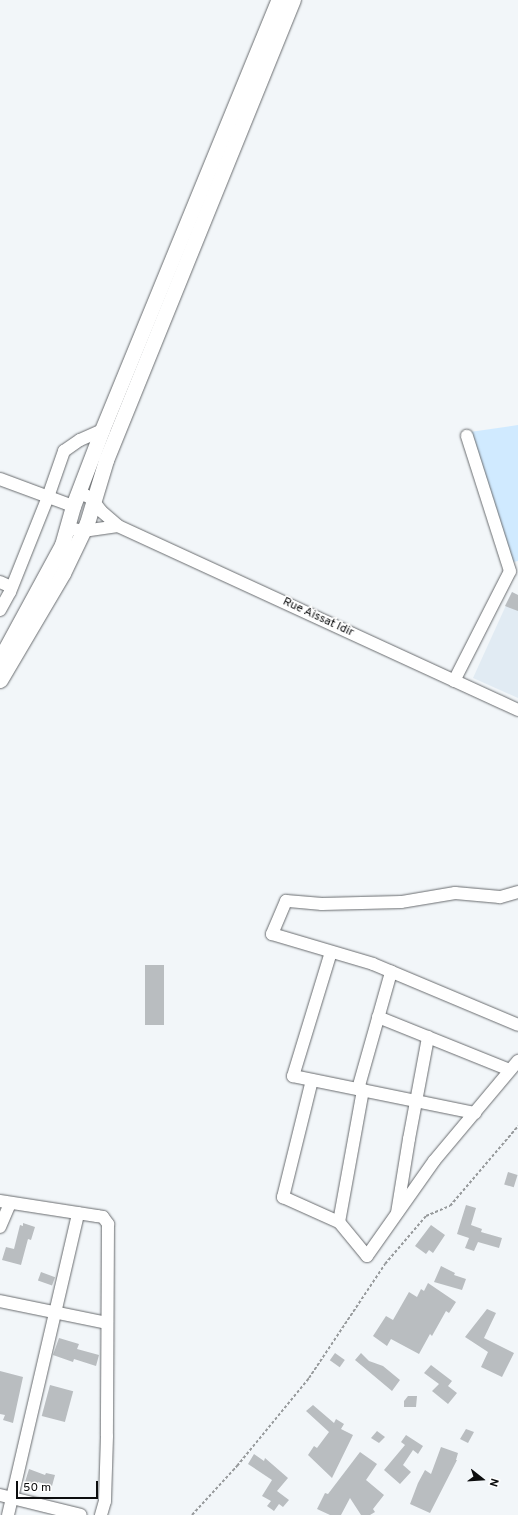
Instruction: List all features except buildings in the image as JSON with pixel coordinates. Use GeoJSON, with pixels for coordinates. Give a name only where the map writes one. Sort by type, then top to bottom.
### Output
{"type":"FeatureCollection","features":[{"type":"Feature","properties":{"kind":"main road"},"geometry":{"type":"LineString","coordinates":[[0,659],[55,562],[62,545],[75,501],[102,430],[278,0]]}},
{"type":"Feature","properties":{"kind":"main road"},"geometry":{"type":"LineString","coordinates":[[0,680],[63,573],[84,531],[106,460],[293,0]]}},
{"type":"Feature","properties":{"kind":"street"},"geometry":{"type":"LineString","coordinates":[[0,610],[6,584],[48,498],[64,451],[80,440],[102,430]]}},
{"type":"Feature","properties":{"kind":"street"},"geometry":{"type":"LineString","coordinates":[[454,681],[510,571],[467,436]]}},
{"type":"Feature","properties":{"kind":"street"},"geometry":{"type":"LineString","coordinates":[[0,479],[48,498],[75,501],[85,495],[94,501]]}},
{"type":"Feature","properties":{"kind":"street","name":"Rue Aissat Idir"},"geometry":{"type":"LineString","coordinates":[[94,501],[101,511],[118,526],[518,710]]}},
{"type":"Feature","properties":{"kind":"street"},"geometry":{"type":"LineString","coordinates":[[68,524],[74,529],[84,531],[118,526]]}},
{"type":"Feature","properties":{"kind":"street"},"geometry":{"type":"LineString","coordinates":[[518,892],[500,897],[455,893],[401,902],[322,904],[286,901],[272,934],[373,964],[518,1025]]}},
{"type":"Feature","properties":{"kind":"street"},"geometry":{"type":"LineString","coordinates":[[331,952],[293,1076],[475,1113]]}},
{"type":"Feature","properties":{"kind":"street"},"geometry":{"type":"LineString","coordinates":[[339,1222],[361,1090],[378,1017],[391,972]]}},
{"type":"Feature","properties":{"kind":"street"},"geometry":{"type":"LineString","coordinates":[[378,1017],[510,1070]]}},
{"type":"Feature","properties":{"kind":"street"},"geometry":{"type":"LineString","coordinates":[[397,1216],[428,1037]]}},
{"type":"Feature","properties":{"kind":"street"},"geometry":{"type":"LineString","coordinates":[[312,1080],[283,1197],[339,1222],[367,1256],[397,1216],[434,1161],[518,1061]]}},
{"type":"Feature","properties":{"kind":"street"},"geometry":{"type":"LineString","coordinates":[[0,1227],[5,1202],[103,1218],[108,1224],[107,1436],[105,1501],[101,1515]]}},
{"type":"Feature","properties":{"kind":"street"},"geometry":{"type":"LineString","coordinates":[[8,1515],[78,1213]]}},
{"type":"Feature","properties":{"kind":"street"},"geometry":{"type":"LineString","coordinates":[[0,1301],[107,1323]]}},
{"type":"Feature","properties":{"kind":"street"},"geometry":{"type":"LineString","coordinates":[[0,1495],[81,1515]]}},
{"type":"Feature","properties":{"kind":"path"},"geometry":{"type":"LineString","coordinates":[[192,1515],[237,1466],[309,1378],[385,1264],[426,1216],[450,1206],[518,1126]]}},
{"type":"Feature","properties":{"kind":"shaded area"},"geometry":{"type":"Polygon","coordinates":[[[518,425],[518,561],[513,562],[470,432],[518,425]]]}},
{"type":"Feature","properties":{"kind":"shaded area"},"geometry":{"type":"Polygon","coordinates":[[[512,592],[518,595],[518,698],[473,678],[512,592]]]}}]}
